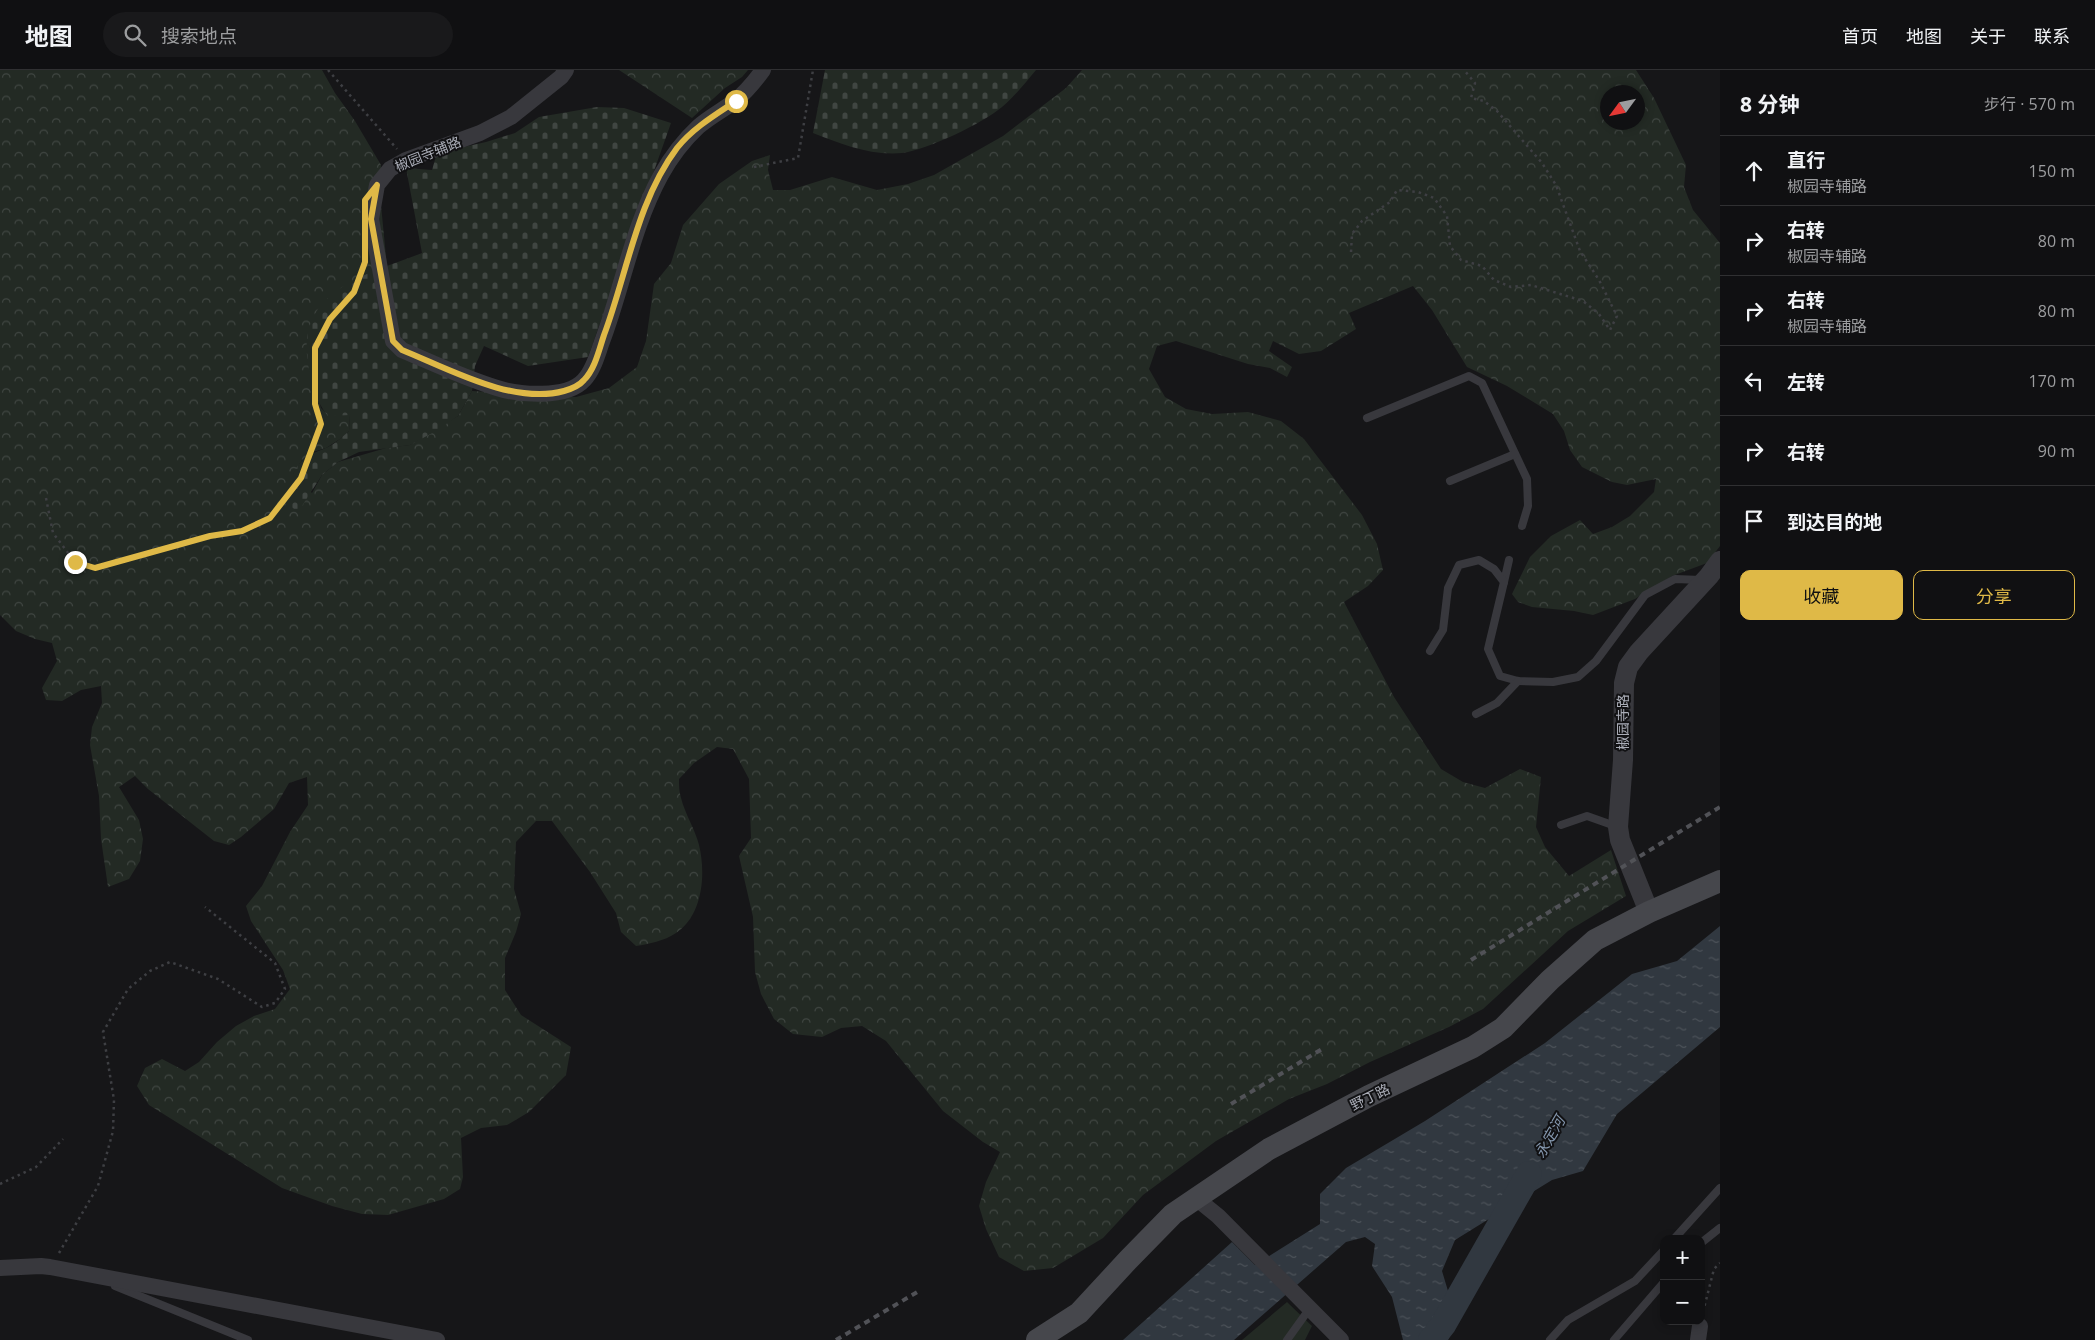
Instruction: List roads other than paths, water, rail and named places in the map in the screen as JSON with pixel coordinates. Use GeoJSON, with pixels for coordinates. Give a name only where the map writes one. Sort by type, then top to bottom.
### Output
{"type":"FeatureCollection","features":[{"type":"Feature","properties":{"kind":"main road","name":"野丁路"},"geometry":{"type":"LineString","coordinates":[[1037,1340],[1079,1313],[1173,1214],[1197,1200],[1269,1149],[1370,1096],[1473,1048],[1503,1028],[1550,980],[1595,940],[1649,912],[1720,880]]}},
{"type":"Feature","properties":{"kind":"street","name":"椒园寺辅路"},"geometry":{"type":"LineString","coordinates":[[566,70],[561,77],[511,117],[480,133],[406,160],[390,169],[377,185],[371,219],[393,341],[402,350],[498,389],[537,394],[564,391],[577,386],[585,380],[592,367],[612,314],[639,224],[661,176],[677,148],[698,126],[736,101],[754,83],[763,70]]}},
{"type":"Feature","properties":{"kind":"street","name":"椒园寺路"},"geometry":{"type":"LineString","coordinates":[[1649,912],[1620,840],[1618,826],[1624,760],[1622,696],[1628,667],[1638,652],[1706,581],[1720,561]]}},
{"type":"Feature","properties":{"kind":"street"},"geometry":{"type":"LineString","coordinates":[[1197,1200],[1218,1216],[1341,1340]]}},
{"type":"Feature","properties":{"kind":"street"},"geometry":{"type":"LineString","coordinates":[[0,1268],[50,1267],[437,1340]]}},
{"type":"Feature","properties":{"kind":"lane"},"geometry":{"type":"LineString","coordinates":[[1367,418],[1468,376],[1482,383],[1527,479],[1528,506],[1522,526]]}},
{"type":"Feature","properties":{"kind":"lane"},"geometry":{"type":"LineString","coordinates":[[1450,481],[1515,454]]}},
{"type":"Feature","properties":{"kind":"lane"},"geometry":{"type":"LineString","coordinates":[[1430,651],[1443,630],[1448,588],[1459,564],[1479,560],[1494,569],[1504,582]]}},
{"type":"Feature","properties":{"kind":"lane"},"geometry":{"type":"LineString","coordinates":[[1509,560],[1488,649],[1500,676],[1518,681],[1553,682],[1578,677],[1596,661],[1646,595],[1674,579],[1706,581]]}},
{"type":"Feature","properties":{"kind":"lane"},"geometry":{"type":"LineString","coordinates":[[1476,714],[1496,703],[1518,681]]}},
{"type":"Feature","properties":{"kind":"lane"},"geometry":{"type":"LineString","coordinates":[[1561,826],[1587,816],[1618,826]]}},
{"type":"Feature","properties":{"kind":"lane"},"geometry":{"type":"LineString","coordinates":[[1678,1235],[1720,1188]]}},
{"type":"Feature","properties":{"kind":"lane"},"geometry":{"type":"LineString","coordinates":[[1705,1240],[1720,1228]]}},
{"type":"Feature","properties":{"kind":"lane"},"geometry":{"type":"LineString","coordinates":[[1550,1340],[1568,1320],[1635,1282],[1660,1254]]}},
{"type":"Feature","properties":{"kind":"lane"},"geometry":{"type":"LineString","coordinates":[[82,1273],[248,1340]]}},
{"type":"Feature","properties":{"kind":"lane"},"geometry":{"type":"LineString","coordinates":[[1614,1340],[1660,1287]]}},
{"type":"Feature","properties":{"kind":"lane"},"geometry":{"type":"LineString","coordinates":[[1287,1340],[1310,1308]]}},
{"type":"Feature","properties":{"kind":"water"},"geometry":{"type":"Polygon","coordinates":[[[1720,926],[1720,1027],[1617,1114],[1583,1171],[1552,1180],[1455,1240],[1442,1271],[1457,1321],[1448,1340],[1403,1340],[1392,1297],[1372,1266],[1375,1244],[1365,1237],[1346,1242],[1234,1340],[1123,1340],[1232,1242],[1255,1265],[1320,1224],[1320,1194],[1346,1168],[1425,1121],[1545,1043],[1632,974],[1677,961],[1720,926]]]}},
{"type":"Feature","properties":{"kind":"waterway","name":"永定河"},"geometry":{"type":"LineString","coordinates":[[1431,1340],[1443,1325],[1529,1174]]}},
{"type":"Feature","properties":{"kind":"railway"},"geometry":{"type":"LineString","coordinates":[[1471,960],[1720,807]]}},
{"type":"Feature","properties":{"kind":"railway"},"geometry":{"type":"LineString","coordinates":[[1231,1104],[1322,1049]]}},
{"type":"Feature","properties":{"kind":"railway"},"geometry":{"type":"LineString","coordinates":[[836,1340],[919,1291]]}}]}
